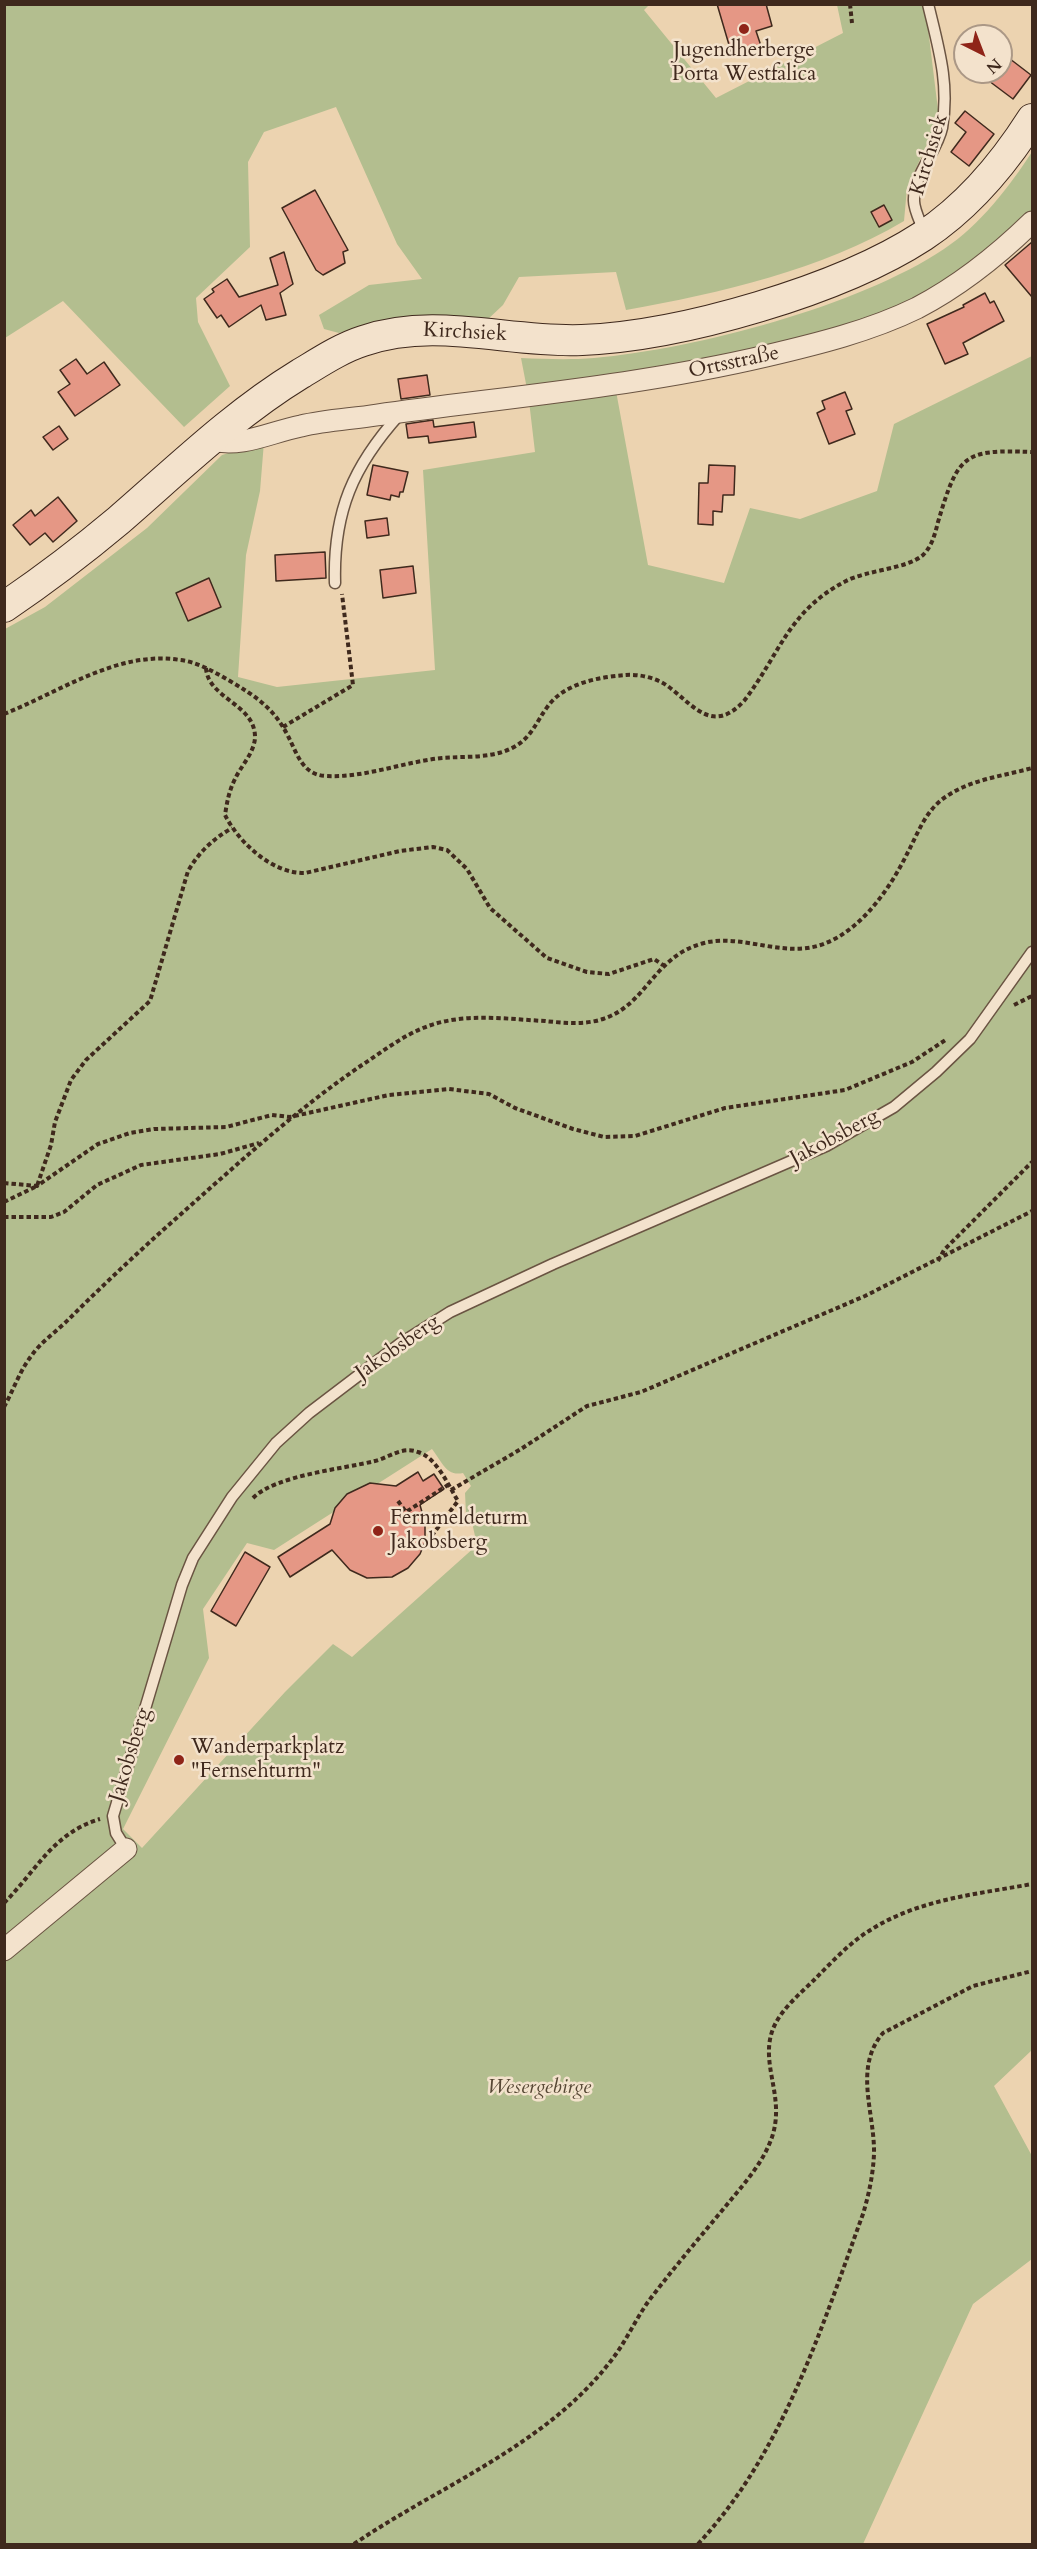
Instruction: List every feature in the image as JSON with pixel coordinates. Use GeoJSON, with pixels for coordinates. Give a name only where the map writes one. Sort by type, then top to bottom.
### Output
{"type":"FeatureCollection","features":[{"type":"Feature","properties":{"kind":"main road","name":"Kirchsiek"},"geometry":{"type":"LineString","coordinates":[[4,607],[43,581],[118,521],[240,414],[324,359],[362,341],[398,332],[433,328],[542,339],[582,340],[629,335],[724,314],[822,285],[863,269],[925,235],[986,180],[1032,119]]}},
{"type":"Feature","properties":{"kind":"street","name":"Ortsstraße"},"geometry":{"type":"LineString","coordinates":[[209,440],[233,444],[242,443],[301,426],[633,383],[732,364],[857,331],[915,308],[962,282],[998,255],[1032,222]]}},
{"type":"Feature","properties":{"kind":"street","name":"Jakobsberg"},"geometry":{"type":"LineString","coordinates":[[4,1950],[126,1849]]}},
{"type":"Feature","properties":{"kind":"lane","name":"Kirchsiek"},"geometry":{"type":"LineString","coordinates":[[925,235],[914,200],[922,171],[942,131],[946,99],[945,74],[928,4]]}},
{"type":"Feature","properties":{"kind":"lane"},"geometry":{"type":"LineString","coordinates":[[335,583],[334,554],[339,515],[352,480],[370,450],[402,412]]}},
{"type":"Feature","properties":{"kind":"lane","name":"Jakobsberg"},"geometry":{"type":"LineString","coordinates":[[126,1849],[116,1833],[112,1816],[182,1585],[193,1558],[232,1497],[276,1443],[309,1413],[401,1343],[450,1312],[553,1264],[826,1146],[894,1107],[936,1072],[970,1039],[1032,952]]}},
{"type":"Feature","properties":{"kind":"path"},"geometry":{"type":"LineString","coordinates":[[850,4],[852,22]]}},
{"type":"Feature","properties":{"kind":"path"},"geometry":{"type":"LineString","coordinates":[[4,714],[94,674],[134,660],[157,658],[182,660],[206,668],[261,700],[283,727],[297,757],[309,771],[326,776],[361,773],[441,758],[503,752],[530,735],[548,705],[570,688],[589,681],[627,675],[658,681],[709,717],[727,714],[744,701],[780,642],[794,624],[823,595],[868,571],[915,560],[928,549],[954,475],[965,463],[984,451],[1032,452]]}},
{"type":"Feature","properties":{"kind":"path"},"geometry":{"type":"LineString","coordinates":[[283,727],[353,685],[344,597],[335,583]]}},
{"type":"Feature","properties":{"kind":"path"},"geometry":{"type":"LineString","coordinates":[[206,668],[210,680],[249,717],[253,726],[252,748],[228,795],[225,815],[232,828],[272,864],[294,873],[353,864],[400,851],[433,847],[447,850],[467,870],[490,908],[547,958],[587,972],[609,974],[654,959],[663,964]]}},
{"type":"Feature","properties":{"kind":"path"},"geometry":{"type":"LineString","coordinates":[[4,1407],[31,1356],[121,1267],[290,1117],[373,1058],[424,1027],[481,1017],[570,1023],[600,1020],[622,1011],[641,994],[663,964],[681,952],[705,943],[727,942],[780,950],[804,949],[825,944],[848,930],[882,895],[897,874],[928,812],[945,797],[965,786],[1032,768]]}},
{"type":"Feature","properties":{"kind":"path"},"geometry":{"type":"LineString","coordinates":[[37,1186],[58,1111],[71,1080],[86,1060],[150,1001],[188,871],[197,856],[216,837],[232,828]]}},
{"type":"Feature","properties":{"kind":"path"},"geometry":{"type":"LineString","coordinates":[[4,1202],[37,1186],[98,1144],[130,1133],[154,1129],[226,1127],[272,1115],[290,1117],[389,1095],[449,1089],[489,1094],[515,1108],[573,1129],[604,1137],[635,1136],[725,1108],[845,1090],[912,1062],[950,1038]]}},
{"type":"Feature","properties":{"kind":"path"},"geometry":{"type":"LineString","coordinates":[[4,1217],[51,1217],[64,1212],[97,1185],[141,1165],[220,1154],[263,1142]]}},
{"type":"Feature","properties":{"kind":"path"},"geometry":{"type":"LineString","coordinates":[[938,1261],[944,1250],[1032,1162]]}},
{"type":"Feature","properties":{"kind":"path"},"geometry":{"type":"LineString","coordinates":[[4,1183],[37,1186]]}},
{"type":"Feature","properties":{"kind":"path"},"geometry":{"type":"LineString","coordinates":[[398,1500],[406,1512],[521,1449],[587,1406],[641,1392],[865,1296],[938,1261],[1032,1211]]}},
{"type":"Feature","properties":{"kind":"path"},"geometry":{"type":"LineString","coordinates":[[250,1500],[262,1490],[289,1481],[376,1461],[409,1450],[430,1458],[458,1501],[430,1538],[434,1550]]}},
{"type":"Feature","properties":{"kind":"path"},"geometry":{"type":"LineString","coordinates":[[4,1903],[54,1844],[80,1825],[112,1816]]}},
{"type":"Feature","properties":{"kind":"path"},"geometry":{"type":"LineString","coordinates":[[354,2544],[390,2520],[477,2471],[529,2436],[574,2400],[610,2362],[653,2295],[755,2170],[770,2142],[777,2120],[777,2096],[770,2055],[771,2035],[780,2016],[798,1995],[870,1929],[906,1911],[941,1901],[1032,1884]]}},
{"type":"Feature","properties":{"kind":"path"},"geometry":{"type":"LineString","coordinates":[[698,2544],[744,2488],[798,2385],[863,2214],[871,2186],[874,2153],[867,2072],[868,2057],[874,2044],[884,2033],[973,1986],[1032,1971]]}},
{"type":"Feature","properties":{"kind":"green space"},"geometry":{"type":"Polygon","coordinates":[[[5,5],[649,5],[644,10],[716,98],[843,33],[837,5],[923,5],[927,20],[939,118],[907,188],[904,221],[839,253],[805,266],[770,278],[698,296],[626,310],[616,272],[519,277],[503,305],[486,321],[401,318],[339,333],[324,329],[319,315],[369,285],[422,279],[397,244],[336,107],[264,132],[248,162],[250,247],[196,298],[198,322],[230,386],[184,427],[63,301],[5,338],[5,5]]]}},
{"type":"Feature","properties":{"kind":"green space"},"geometry":{"type":"Polygon","coordinates":[[[1032,152],[1032,212],[998,245],[933,291],[822,337],[706,366],[527,389],[521,358],[594,358],[635,353],[727,335],[823,306],[909,270],[944,249],[970,229],[1004,192],[1032,152]]]}},
{"type":"Feature","properties":{"kind":"green space","name":"Wesergebirge"},"geometry":{"type":"Polygon","coordinates":[[[1032,356],[1032,2050],[994,2086],[1032,2156],[1032,2259],[973,2304],[863,2544],[5,2544],[5,629],[45,607],[147,528],[222,455],[264,442],[260,491],[246,555],[238,677],[277,687],[435,670],[423,470],[535,452],[529,401],[616,391],[648,565],[724,583],[750,508],[800,519],[877,491],[894,424],[1032,356]],[[432,1449],[274,1550],[247,1543],[203,1609],[209,1658],[123,1829],[142,1848],[285,1692],[333,1644],[352,1657],[476,1546],[472,1539],[475,1536],[473,1527],[476,1518],[466,1513],[465,1493],[471,1486],[463,1473],[457,1474],[448,1470],[432,1449]]]}},
{"type":"Feature","properties":{"kind":"building","name":"Jugendherberge Porta Westfalica"},"geometry":{"type":"Polygon","coordinates":[[[717,4],[766,4],[772,26],[756,31],[761,46],[732,55],[717,4]]]}},
{"type":"Feature","properties":{"kind":"building"},"geometry":{"type":"Polygon","coordinates":[[[1013,61],[1031,75],[1013,99],[993,84],[1013,84],[1013,61]]]}},
{"type":"Feature","properties":{"kind":"building"},"geometry":{"type":"Polygon","coordinates":[[[965,111],[994,134],[969,166],[951,152],[966,132],[955,123],[965,111]]]}},
{"type":"Feature","properties":{"kind":"building"},"geometry":{"type":"Polygon","coordinates":[[[315,190],[348,250],[343,252],[345,263],[323,275],[316,270],[282,208],[315,190]]]}},
{"type":"Feature","properties":{"kind":"building"},"geometry":{"type":"Polygon","coordinates":[[[884,205],[892,220],[879,227],[871,212],[884,205]]]}},
{"type":"Feature","properties":{"kind":"building"},"geometry":{"type":"Polygon","coordinates":[[[1032,242],[1032,297],[1005,265],[1032,242]]]}},
{"type":"Feature","properties":{"kind":"building"},"geometry":{"type":"Polygon","coordinates":[[[284,252],[293,284],[280,293],[286,315],[266,320],[261,305],[229,327],[221,315],[217,318],[204,299],[214,292],[212,289],[227,279],[239,297],[278,285],[270,258],[284,252]]]}},
{"type":"Feature","properties":{"kind":"building"},"geometry":{"type":"Polygon","coordinates":[[[985,293],[990,303],[994,301],[1004,321],[963,343],[968,354],[945,364],[927,324],[964,307],[963,305],[985,293]]]}},
{"type":"Feature","properties":{"kind":"building"},"geometry":{"type":"Polygon","coordinates":[[[76,359],[87,374],[104,362],[120,385],[75,416],[58,392],[70,384],[60,370],[76,359]]]}},
{"type":"Feature","properties":{"kind":"building"},"geometry":{"type":"Polygon","coordinates":[[[427,375],[430,395],[401,399],[398,379],[427,375]]]}},
{"type":"Feature","properties":{"kind":"building"},"geometry":{"type":"Polygon","coordinates":[[[845,392],[852,409],[846,411],[855,434],[829,444],[817,413],[825,409],[822,401],[845,392]]]}},
{"type":"Feature","properties":{"kind":"building"},"geometry":{"type":"Polygon","coordinates":[[[433,420],[434,427],[474,422],[476,437],[429,443],[428,436],[408,438],[406,424],[433,420]]]}},
{"type":"Feature","properties":{"kind":"building"},"geometry":{"type":"Polygon","coordinates":[[[59,426],[68,439],[53,450],[43,437],[59,426]]]}},
{"type":"Feature","properties":{"kind":"building"},"geometry":{"type":"Polygon","coordinates":[[[373,465],[408,472],[403,492],[400,492],[399,497],[391,495],[390,500],[367,495],[373,465]]]}},
{"type":"Feature","properties":{"kind":"building"},"geometry":{"type":"Polygon","coordinates":[[[709,465],[735,466],[734,495],[723,495],[722,512],[713,511],[713,525],[698,524],[699,483],[708,483],[709,465]]]}},
{"type":"Feature","properties":{"kind":"building"},"geometry":{"type":"Polygon","coordinates":[[[58,497],[77,521],[53,542],[45,533],[30,545],[13,525],[31,510],[35,516],[58,497]]]}},
{"type":"Feature","properties":{"kind":"building"},"geometry":{"type":"Polygon","coordinates":[[[387,518],[389,535],[367,538],[365,521],[387,518]]]}},
{"type":"Feature","properties":{"kind":"building"},"geometry":{"type":"Polygon","coordinates":[[[325,552],[326,578],[276,581],[275,555],[325,552]]]}},
{"type":"Feature","properties":{"kind":"building"},"geometry":{"type":"Polygon","coordinates":[[[413,566],[416,593],[383,598],[380,570],[413,566]]]}},
{"type":"Feature","properties":{"kind":"building"},"geometry":{"type":"Polygon","coordinates":[[[209,578],[221,607],[188,621],[176,593],[209,578]]]}},
{"type":"Feature","properties":{"kind":"building","name":"Fernmeldeturm Jakobsberg"},"geometry":{"type":"Polygon","coordinates":[[[418,1472],[423,1481],[434,1474],[444,1489],[420,1505],[425,1523],[425,1542],[420,1554],[408,1568],[392,1577],[367,1578],[350,1570],[332,1550],[290,1577],[278,1557],[330,1524],[335,1508],[347,1494],[370,1483],[396,1486],[418,1472]]]}},
{"type":"Feature","properties":{"kind":"building"},"geometry":{"type":"Polygon","coordinates":[[[245,1552],[270,1567],[236,1626],[211,1611],[245,1552]]]}},
{"type":"Feature","properties":{"kind":"place","name":"Jugendherberge Porta Westfalica"},"geometry":{"type":"Point","coordinates":[744,29]}},
{"type":"Feature","properties":{"kind":"place","name":"Fernmeldeturm Jakobsberg"},"geometry":{"type":"Point","coordinates":[378,1531]}},
{"type":"Feature","properties":{"kind":"place","name":"Wanderparkplatz \"Fernsehturm\""},"geometry":{"type":"Point","coordinates":[179,1760]}}]}
